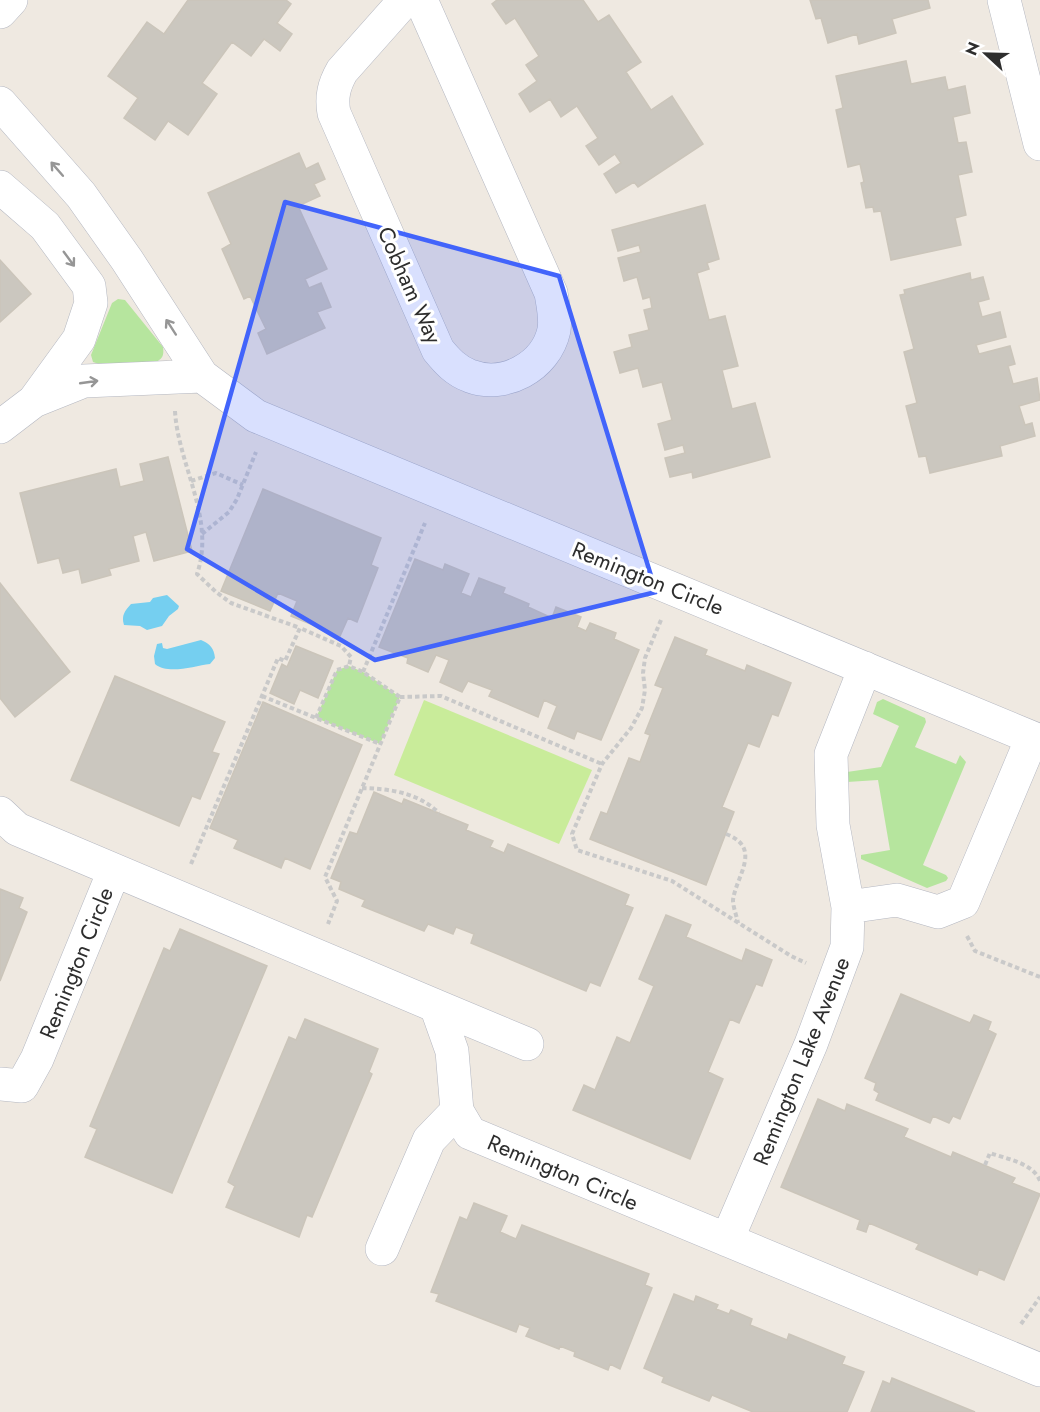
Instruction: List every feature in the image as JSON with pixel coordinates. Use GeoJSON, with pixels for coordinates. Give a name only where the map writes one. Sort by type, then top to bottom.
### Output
{"type":"FeatureCollection","features":[{"type":"Feature","properties":{"kind":"street"},"geometry":{"type":"LineString","coordinates":[[0,12],[11,0]]}},
{"type":"Feature","properties":{"kind":"street","name":"Cobham Way"},"geometry":{"type":"LineString","coordinates":[[405,0],[342,72],[334,85],[332,103],[334,113],[438,350],[451,365],[468,375],[481,379],[498,380],[512,377],[533,365],[546,348],[554,330],[555,312],[550,293],[421,0]]}},
{"type":"Feature","properties":{"kind":"street"},"geometry":{"type":"LineString","coordinates":[[1004,0],[1040,144]]}},
{"type":"Feature","properties":{"kind":"street"},"geometry":{"type":"LineString","coordinates":[[0,103],[81,195],[128,261],[187,377],[84,381],[34,402],[0,428]]}},
{"type":"Feature","properties":{"kind":"street"},"geometry":{"type":"LineString","coordinates":[[0,187],[45,226],[89,286],[91,303],[79,339],[34,402]]}},
{"type":"Feature","properties":{"kind":"street"},"geometry":{"type":"LineString","coordinates":[[45,226],[81,195]]}},
{"type":"Feature","properties":{"kind":"street"},"geometry":{"type":"LineString","coordinates":[[89,286],[128,261]]}},
{"type":"Feature","properties":{"kind":"street","name":"Remington Circle"},"geometry":{"type":"LineString","coordinates":[[187,377],[263,419],[1036,740]]}},
{"type":"Feature","properties":{"kind":"street","name":"Remington Lake Avenue"},"geometry":{"type":"LineString","coordinates":[[727,1240],[811,1044],[847,947],[848,907],[833,825],[831,754],[865,668]]}},
{"type":"Feature","properties":{"kind":"street"},"geometry":{"type":"LineString","coordinates":[[848,907],[897,900],[938,912],[963,902],[1036,740]]}},
{"type":"Feature","properties":{"kind":"street"},"geometry":{"type":"LineString","coordinates":[[0,813],[17,829],[114,871]]}},
{"type":"Feature","properties":{"kind":"street","name":"Remington Circle"},"geometry":{"type":"LineString","coordinates":[[0,1084],[22,1086],[37,1059],[114,871],[527,1044]]}},
{"type":"Feature","properties":{"kind":"street"},"geometry":{"type":"LineString","coordinates":[[382,1249],[429,1140],[457,1112],[452,1051],[436,1006]]}},
{"type":"Feature","properties":{"kind":"street","name":"Remington Circle"},"geometry":{"type":"LineString","coordinates":[[457,1112],[470,1133],[1040,1370]]}},
{"type":"Feature","properties":{"kind":"path"},"geometry":{"type":"LineString","coordinates":[[187,377],[176,433],[191,481],[202,534],[201,564],[197,574],[231,603],[300,628],[340,646],[351,657],[349,666]]}},
{"type":"Feature","properties":{"kind":"path"},"geometry":{"type":"LineString","coordinates":[[202,534],[230,512],[243,485],[263,419]]}},
{"type":"Feature","properties":{"kind":"path"},"geometry":{"type":"LineString","coordinates":[[191,481],[216,473],[243,485]]}},
{"type":"Feature","properties":{"kind":"path"},"geometry":{"type":"LineString","coordinates":[[363,672],[438,491]]}},
{"type":"Feature","properties":{"kind":"path"},"geometry":{"type":"LineString","coordinates":[[674,588],[645,657],[643,673],[645,690],[642,708],[631,728],[602,764],[572,834],[577,850],[672,881],[790,956],[836,975]]}},
{"type":"Feature","properties":{"kind":"path"},"geometry":{"type":"LineString","coordinates":[[176,897],[278,658],[285,661],[300,628]]}},
{"type":"Feature","properties":{"kind":"path"},"geometry":{"type":"LineString","coordinates":[[316,718],[337,670],[349,666],[363,672],[400,697],[441,696],[602,764]]}},
{"type":"Feature","properties":{"kind":"path"},"geometry":{"type":"LineString","coordinates":[[262,696],[380,744]]}},
{"type":"Feature","properties":{"kind":"path"},"geometry":{"type":"LineString","coordinates":[[315,956],[337,901],[324,877],[400,697]]}},
{"type":"Feature","properties":{"kind":"path"},"geometry":{"type":"LineString","coordinates":[[362,788],[418,797],[439,813]]}},
{"type":"Feature","properties":{"kind":"path"},"geometry":{"type":"LineString","coordinates":[[726,834],[735,837],[742,845],[745,857],[742,876],[733,901],[738,924]]}},
{"type":"Feature","properties":{"kind":"path"},"geometry":{"type":"LineString","coordinates":[[950,907],[975,951],[1040,977]]}},
{"type":"Feature","properties":{"kind":"path"},"geometry":{"type":"LineString","coordinates":[[985,1165],[990,1153],[1019,1163],[1037,1173],[1040,1181]]}},
{"type":"Feature","properties":{"kind":"highlighted area"},"geometry":{"type":"Polygon","coordinates":[[[285,202],[559,276],[656,592],[375,660],[187,549],[285,202]]]}},
{"type":"Feature","properties":{"kind":"green space"},"geometry":{"type":"Polygon","coordinates":[[[118,299],[125,300],[163,347],[162,356],[158,361],[99,364],[93,362],[91,355],[112,303],[118,299]]]}},
{"type":"Feature","properties":{"kind":"green space"},"geometry":{"type":"Polygon","coordinates":[[[349,666],[363,672],[400,697],[380,744],[316,718],[337,670],[349,666]]]}},
{"type":"Feature","properties":{"kind":"green space"},"geometry":{"type":"Polygon","coordinates":[[[883,699],[925,718],[926,722],[915,747],[956,764],[960,755],[966,762],[923,865],[948,878],[946,881],[927,888],[861,859],[861,855],[890,850],[878,780],[847,782],[847,772],[881,767],[899,726],[873,714],[877,702],[883,699]]]}},
{"type":"Feature","properties":{"kind":"green space"},"geometry":{"type":"Polygon","coordinates":[[[424,700],[592,770],[559,844],[394,775],[424,700]]]}},
{"type":"Feature","properties":{"kind":"water"},"geometry":{"type":"Polygon","coordinates":[[[167,595],[179,606],[162,626],[147,630],[140,626],[124,625],[123,616],[131,604],[150,602],[153,598],[167,595]]]}},
{"type":"Feature","properties":{"kind":"water"},"geometry":{"type":"Polygon","coordinates":[[[201,640],[213,649],[215,658],[210,664],[167,669],[155,664],[157,644],[162,643],[163,648],[167,649],[201,640]]]}},
{"type":"Feature","properties":{"kind":"building"},"geometry":{"type":"Polygon","coordinates":[[[188,0],[286,0],[291,4],[277,23],[292,34],[280,51],[264,39],[251,56],[232,42],[202,83],[217,94],[188,135],[168,121],[155,140],[124,118],[138,98],[108,76],[147,22],[164,34],[188,0]]]}},
{"type":"Feature","properties":{"kind":"building"},"geometry":{"type":"Polygon","coordinates":[[[497,0],[583,0],[598,22],[609,15],[641,62],[626,72],[651,110],[672,96],[703,144],[638,187],[634,182],[616,193],[604,174],[621,163],[615,154],[599,165],[586,146],[598,138],[577,106],[561,117],[550,99],[530,112],[519,94],[537,81],[526,65],[539,56],[515,18],[506,24],[492,4],[497,0]]]}},
{"type":"Feature","properties":{"kind":"building"},"geometry":{"type":"Polygon","coordinates":[[[810,0],[928,0],[930,8],[892,19],[896,33],[859,44],[857,34],[828,43],[821,18],[816,19],[810,0]]]}},
{"type":"Feature","properties":{"kind":"building"},"geometry":{"type":"Polygon","coordinates":[[[906,61],[911,84],[945,77],[948,90],[965,86],[970,113],[953,117],[958,143],[966,142],[972,172],[958,175],[966,215],[955,218],[961,245],[891,260],[881,211],[874,212],[873,207],[866,208],[860,164],[848,167],[836,110],[843,108],[836,76],[906,61]]]}},
{"type":"Feature","properties":{"kind":"building"},"geometry":{"type":"Polygon","coordinates":[[[299,153],[306,169],[318,163],[325,179],[314,184],[320,196],[298,206],[327,269],[305,279],[309,288],[321,283],[331,307],[317,312],[325,328],[267,354],[258,333],[266,329],[250,296],[244,299],[222,249],[231,244],[208,193],[299,153]]]}},
{"type":"Feature","properties":{"kind":"building"},"geometry":{"type":"Polygon","coordinates":[[[705,205],[719,259],[707,263],[709,269],[697,273],[709,320],[725,316],[738,366],[722,370],[732,409],[755,403],[770,457],[693,478],[692,472],[670,477],[665,458],[685,453],[683,445],[665,450],[658,424],[672,420],[662,382],[643,387],[638,368],[620,373],[614,352],[632,347],[629,335],[649,330],[644,310],[652,308],[650,297],[643,299],[637,277],[624,281],[618,258],[641,252],[639,245],[618,251],[612,230],[705,205]]]}},
{"type":"Feature","properties":{"kind":"building"},"geometry":{"type":"Polygon","coordinates":[[[0,260],[31,294],[0,322],[0,260]]]}},
{"type":"Feature","properties":{"kind":"building"},"geometry":{"type":"Polygon","coordinates":[[[970,273],[971,280],[983,277],[989,299],[978,302],[982,317],[1000,312],[1006,337],[976,345],[979,354],[1010,346],[1015,364],[1008,366],[1013,384],[1037,378],[1040,400],[1019,406],[1025,425],[1032,423],[1035,436],[1000,446],[1002,456],[930,473],[926,456],[919,457],[906,406],[917,403],[904,352],[914,349],[900,295],[905,294],[904,290],[970,273]]]}},
{"type":"Feature","properties":{"kind":"building"},"geometry":{"type":"Polygon","coordinates":[[[168,457],[192,551],[154,561],[146,532],[133,536],[139,561],[109,569],[111,575],[82,583],[79,569],[63,573],[59,558],[38,563],[20,493],[116,469],[120,487],[144,481],[140,464],[168,457]]]}},
{"type":"Feature","properties":{"kind":"building"},"geometry":{"type":"Polygon","coordinates":[[[263,489],[381,538],[371,565],[378,568],[357,622],[348,618],[340,636],[291,616],[297,601],[278,593],[270,611],[221,591],[263,489]]]}},
{"type":"Feature","properties":{"kind":"building"},"geometry":{"type":"Polygon","coordinates":[[[415,559],[443,570],[445,564],[469,574],[461,593],[471,597],[479,578],[505,588],[503,593],[529,604],[528,607],[552,618],[556,607],[581,617],[577,627],[586,631],[590,623],[616,633],[614,639],[639,650],[601,740],[577,731],[574,739],[548,728],[557,706],[544,700],[538,717],[489,696],[492,690],[468,681],[462,692],[440,682],[449,660],[436,655],[428,672],[407,663],[408,658],[379,647],[415,559]]]}},
{"type":"Feature","properties":{"kind":"building"},"geometry":{"type":"Polygon","coordinates":[[[0,583],[70,672],[15,717],[0,698],[0,583]]]}},
{"type":"Feature","properties":{"kind":"building"},"geometry":{"type":"Polygon","coordinates":[[[675,637],[707,650],[705,655],[745,671],[747,665],[791,683],[778,716],[772,714],[759,747],[748,743],[722,807],[734,812],[706,885],[590,839],[601,812],[607,814],[629,758],[640,762],[650,735],[645,733],[663,688],[655,685],[675,637]]]}},
{"type":"Feature","properties":{"kind":"building"},"geometry":{"type":"Polygon","coordinates":[[[296,646],[333,661],[318,698],[300,690],[294,704],[270,693],[282,664],[287,667],[296,646]]]}},
{"type":"Feature","properties":{"kind":"building"},"geometry":{"type":"Polygon","coordinates":[[[115,676],[225,722],[212,752],[219,754],[200,799],[192,796],[179,826],[71,780],[115,676]]]}},
{"type":"Feature","properties":{"kind":"building"},"geometry":{"type":"Polygon","coordinates":[[[263,702],[362,745],[310,869],[285,858],[281,868],[234,848],[238,840],[210,828],[263,702]]]}},
{"type":"Feature","properties":{"kind":"building"},"geometry":{"type":"Polygon","coordinates":[[[374,792],[402,804],[404,799],[468,825],[466,830],[493,841],[490,847],[504,853],[508,844],[629,895],[625,905],[633,908],[600,986],[590,982],[586,991],[471,943],[474,934],[456,927],[453,934],[428,924],[424,931],[362,906],[365,900],[339,889],[341,882],[331,878],[350,832],[357,834],[374,792]]]}},
{"type":"Feature","properties":{"kind":"building"},"geometry":{"type":"Polygon","coordinates":[[[0,889],[23,898],[19,908],[27,912],[0,981],[0,889]]]}},
{"type":"Feature","properties":{"kind":"building"},"geometry":{"type":"Polygon","coordinates":[[[666,915],[691,925],[686,937],[742,961],[746,949],[772,960],[762,986],[756,984],[739,1023],[730,1019],[708,1072],[723,1079],[690,1159],[573,1110],[584,1085],[595,1090],[617,1037],[630,1043],[654,986],[639,979],[666,915]]]}},
{"type":"Feature","properties":{"kind":"building"},"geometry":{"type":"Polygon","coordinates":[[[180,929],[267,966],[172,1193],[85,1157],[97,1129],[90,1126],[164,948],[170,951],[180,929]]]}},
{"type":"Feature","properties":{"kind":"building"},"geometry":{"type":"Polygon","coordinates":[[[901,994],[970,1023],[974,1015],[991,1022],[988,1030],[996,1034],[960,1119],[953,1116],[949,1123],[933,1116],[930,1123],[876,1100],[879,1093],[874,1090],[876,1083],[865,1078],[901,994]]]}},
{"type":"Feature","properties":{"kind":"building"},"geometry":{"type":"Polygon","coordinates":[[[305,1019],[378,1049],[369,1072],[372,1074],[312,1217],[307,1215],[299,1237],[226,1207],[235,1186],[228,1182],[289,1037],[296,1040],[305,1019]]]}},
{"type":"Feature","properties":{"kind":"building"},"geometry":{"type":"Polygon","coordinates":[[[818,1099],[845,1111],[847,1104],[908,1129],[904,1137],[951,1157],[953,1152],[1015,1178],[1012,1183],[1040,1194],[1004,1280],[979,1269],[977,1275],[916,1249],[919,1244],[869,1223],[866,1232],[857,1229],[860,1220],[781,1187],[818,1099]]]}},
{"type":"Feature","properties":{"kind":"building"},"geometry":{"type":"Polygon","coordinates":[[[474,1203],[507,1216],[500,1232],[516,1239],[522,1225],[649,1274],[645,1285],[652,1288],[620,1369],[610,1364],[608,1370],[574,1356],[575,1352],[560,1346],[559,1349],[526,1336],[530,1328],[519,1324],[516,1332],[436,1301],[439,1294],[431,1292],[460,1217],[467,1220],[474,1203]]]}},
{"type":"Feature","properties":{"kind":"building"},"geometry":{"type":"Polygon","coordinates":[[[674,1294],[694,1302],[696,1296],[718,1305],[716,1309],[729,1314],[731,1310],[752,1319],[750,1325],[787,1340],[789,1334],[845,1357],[842,1364],[864,1372],[847,1412],[753,1412],[712,1395],[709,1401],[662,1382],[664,1377],[644,1368],[674,1294]]]}},
{"type":"Feature","properties":{"kind":"building"},"geometry":{"type":"Polygon","coordinates":[[[892,1378],[975,1412],[871,1412],[883,1381],[890,1384],[892,1378]]]}}]}
